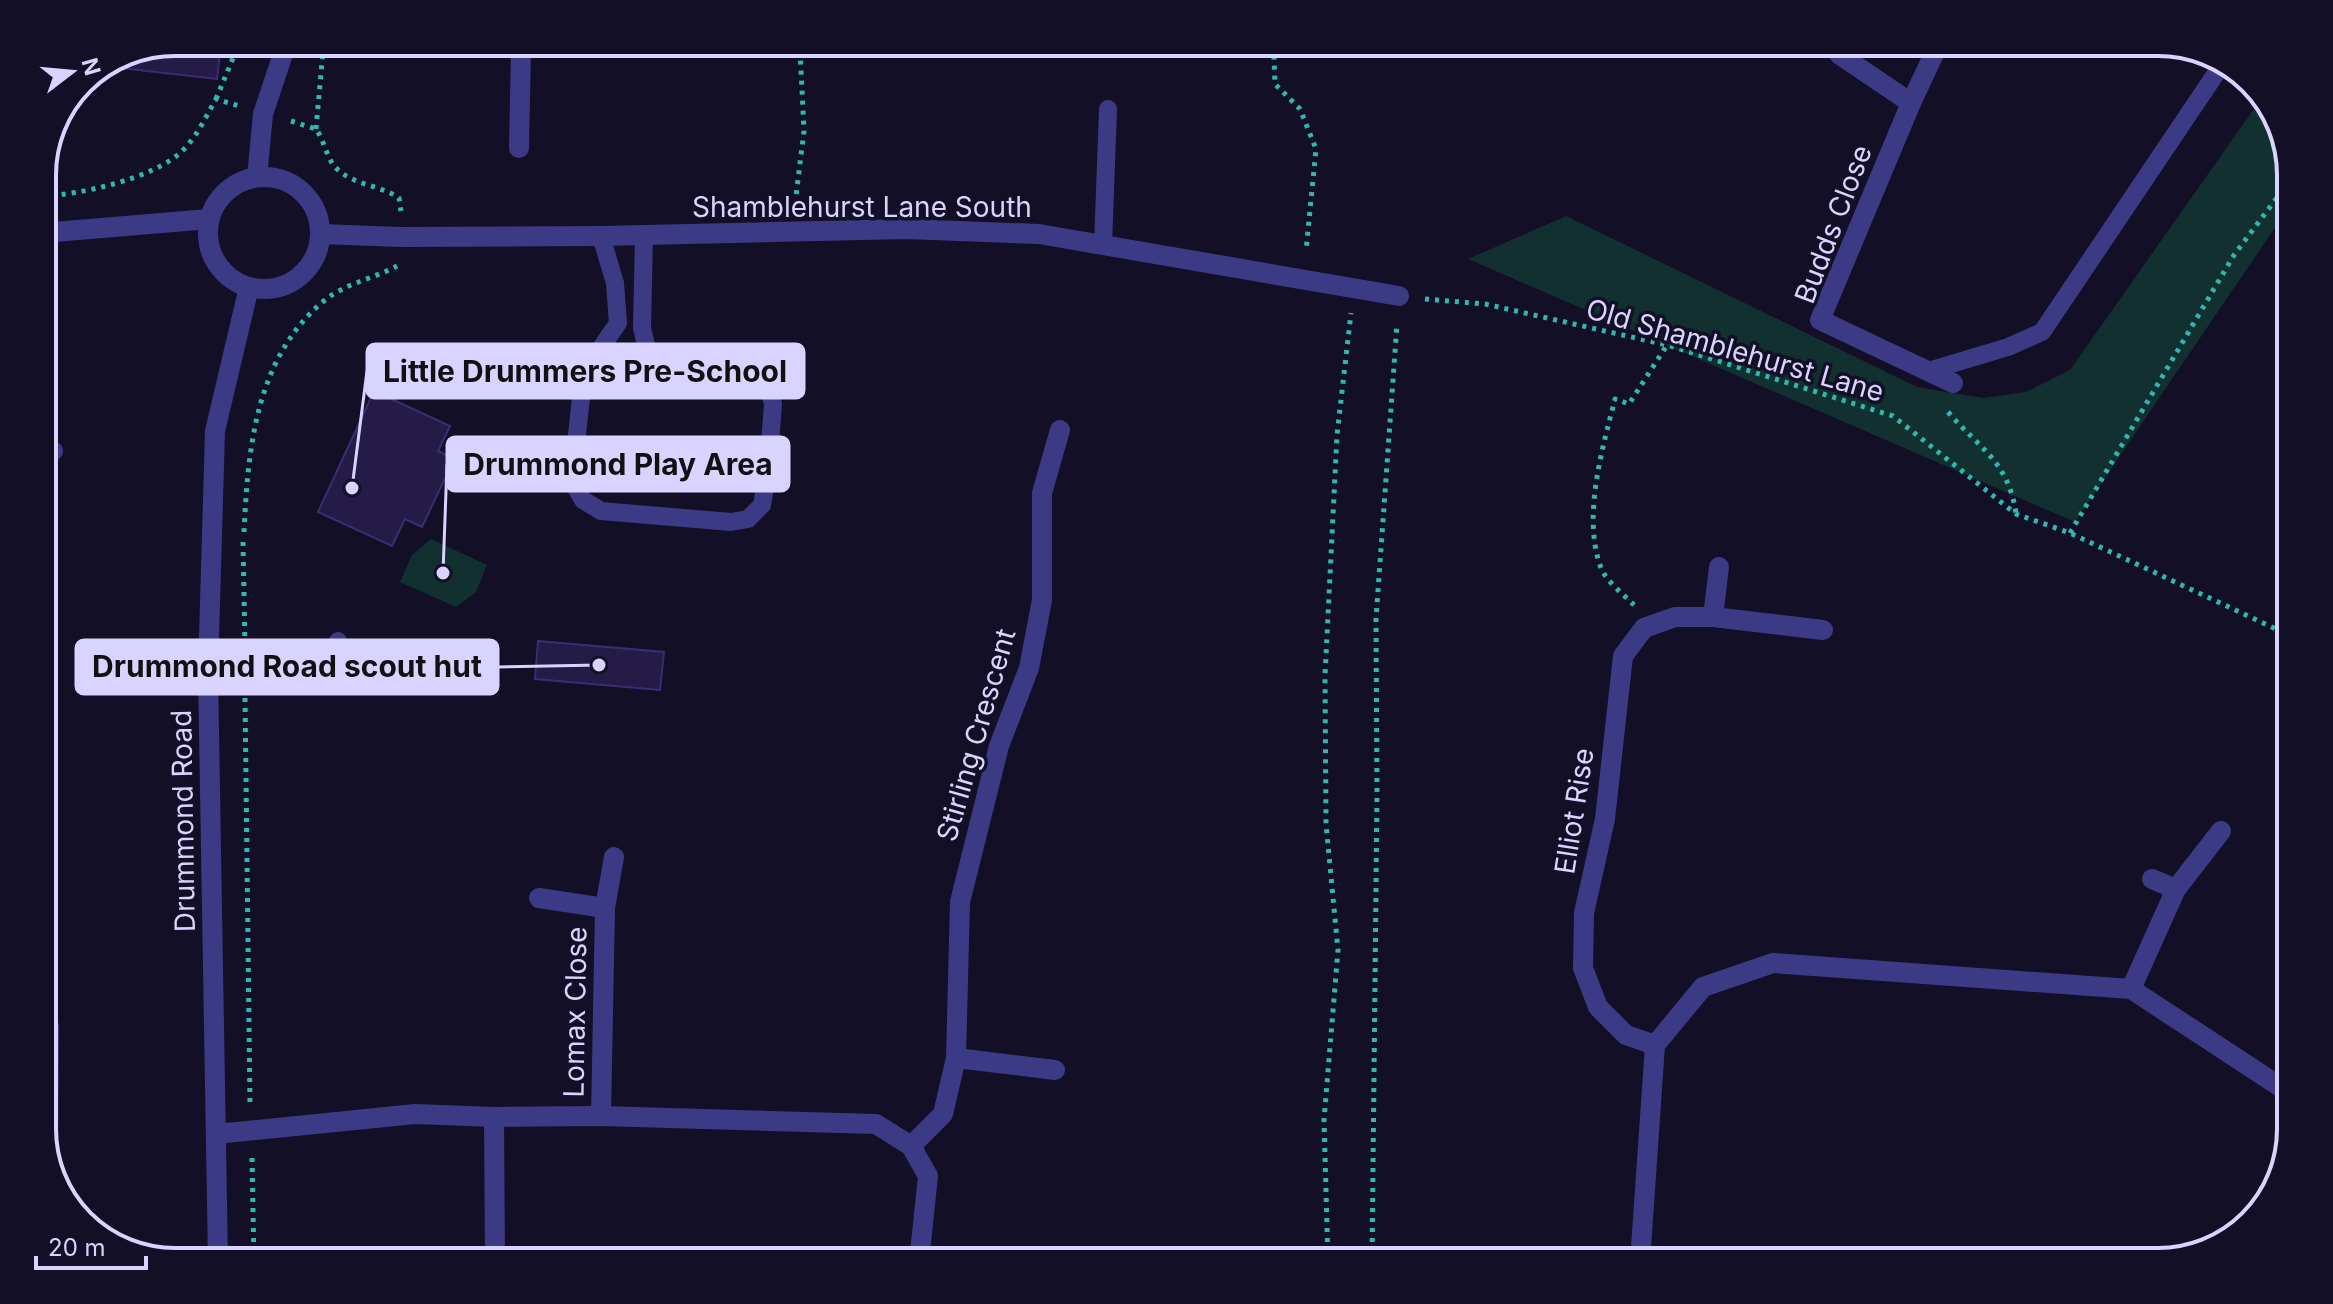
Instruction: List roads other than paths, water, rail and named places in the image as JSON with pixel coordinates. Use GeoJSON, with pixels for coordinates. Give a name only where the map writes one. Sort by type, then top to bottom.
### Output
{"type":"FeatureCollection","features":[{"type":"Feature","properties":{"kind":"street"},"geometry":{"type":"LineString","coordinates":[[257,177],[263,114],[282,56]]}},
{"type":"Feature","properties":{"kind":"street"},"geometry":{"type":"LineString","coordinates":[[519,148],[521,56]]}},
{"type":"Feature","properties":{"kind":"street"},"geometry":{"type":"LineString","coordinates":[[1841,56],[1911,103],[1933,56]]}},
{"type":"Feature","properties":{"kind":"street","name":"Budds Close"},"geometry":{"type":"LineString","coordinates":[[1911,103],[1820,320],[1953,383]]}},
{"type":"Feature","properties":{"kind":"street"},"geometry":{"type":"LineString","coordinates":[[257,177],[289,182],[312,203],[318,218],[318,251],[310,266],[298,278],[266,289],[249,287],[233,280],[220,268],[208,236],[209,219],[216,204],[240,181],[257,177]]}},
{"type":"Feature","properties":{"kind":"street"},"geometry":{"type":"LineString","coordinates":[[56,232],[209,219]]}},
{"type":"Feature","properties":{"kind":"street","name":"Shamblehurst Lane South"},"geometry":{"type":"LineString","coordinates":[[320,234],[401,237],[644,236],[907,229],[1039,234],[1399,296]]}},
{"type":"Feature","properties":{"kind":"street","name":"Drummond Road"},"geometry":{"type":"LineString","coordinates":[[218,1248],[208,672],[215,431],[249,287]]}},
{"type":"Feature","properties":{"kind":"street","name":"Stirling Crescent"},"geometry":{"type":"LineString","coordinates":[[911,1146],[943,1114],[956,1058],[960,902],[999,746],[1029,668],[1042,600],[1042,493],[1060,430]]}},
{"type":"Feature","properties":{"kind":"street"},"geometry":{"type":"LineString","coordinates":[[1719,567],[1713,617],[1823,630]]}},
{"type":"Feature","properties":{"kind":"street","name":"Elliot Rise"},"geometry":{"type":"LineString","coordinates":[[1655,1045],[1626,1035],[1598,1007],[1583,968],[1584,913],[1605,819],[1623,656],[1644,628],[1675,617],[1713,617]]}},
{"type":"Feature","properties":{"kind":"street"},"geometry":{"type":"LineString","coordinates":[[2131,989],[2176,889],[2221,831]]}},
{"type":"Feature","properties":{"kind":"street","name":"Lomax Close"},"geometry":{"type":"LineString","coordinates":[[601,1116],[605,908],[614,857]]}},
{"type":"Feature","properties":{"kind":"street"},"geometry":{"type":"LineString","coordinates":[[2152,879],[2176,889]]}},
{"type":"Feature","properties":{"kind":"street","name":"Lomax Close"},"geometry":{"type":"LineString","coordinates":[[539,898],[605,908]]}},
{"type":"Feature","properties":{"kind":"street"},"geometry":{"type":"LineString","coordinates":[[1641,1248],[1655,1045],[1703,987],[1773,963],[2131,989],[2277,1085]]}},
{"type":"Feature","properties":{"kind":"street"},"geometry":{"type":"LineString","coordinates":[[956,1058],[1055,1070]]}},
{"type":"Feature","properties":{"kind":"street"},"geometry":{"type":"LineString","coordinates":[[216,1134],[415,1114],[876,1124],[911,1146],[928,1176],[920,1248]]}},
{"type":"Feature","properties":{"kind":"street"},"geometry":{"type":"LineString","coordinates":[[494,1117],[495,1248]]}},
{"type":"Feature","properties":{"kind":"lane"},"geometry":{"type":"LineString","coordinates":[[1928,371],[2008,347],[2042,332],[2217,72]]}},
{"type":"Feature","properties":{"kind":"lane"},"geometry":{"type":"LineString","coordinates":[[1103,245],[1108,109]]}},
{"type":"Feature","properties":{"kind":"lane"},"geometry":{"type":"LineString","coordinates":[[601,236],[615,283],[618,323],[583,379],[572,481],[583,500],[601,511],[731,522],[748,519],[762,505],[768,470],[773,404],[767,381],[751,370],[664,358],[647,349],[642,328],[644,236]]}},
{"type":"Feature","properties":{"kind":"lane"},"geometry":{"type":"LineString","coordinates":[[208,672],[245,675],[313,671],[327,663],[338,641]]}},
{"type":"Feature","properties":{"kind":"place","name":"Little Drummers Pre-School"},"geometry":{"type":"Point","coordinates":[352,488]}},
{"type":"Feature","properties":{"kind":"place","name":"Drummond Play Area"},"geometry":{"type":"Point","coordinates":[443,573]}},
{"type":"Feature","properties":{"kind":"place","name":"Drummond Road scout hut"},"geometry":{"type":"Point","coordinates":[599,665]}}]}
